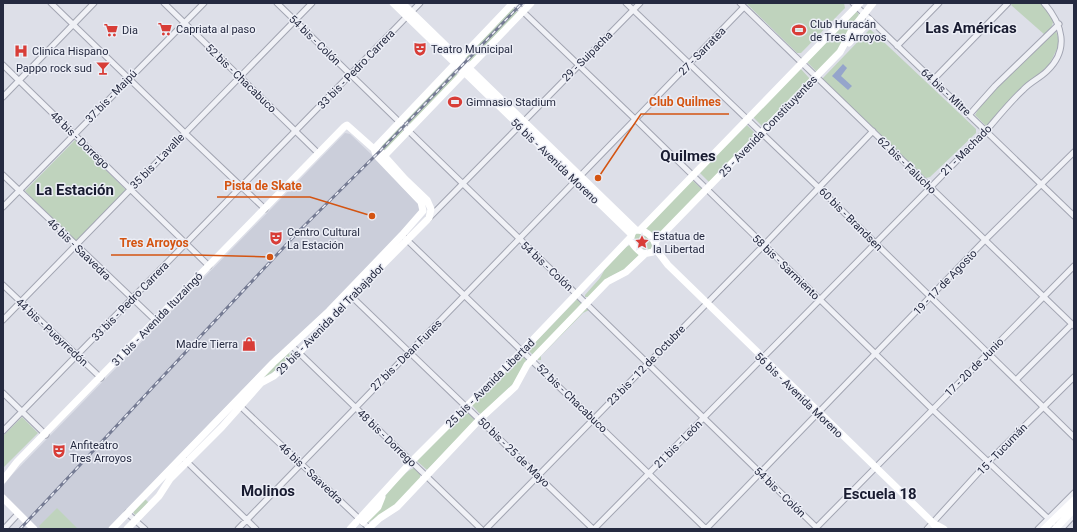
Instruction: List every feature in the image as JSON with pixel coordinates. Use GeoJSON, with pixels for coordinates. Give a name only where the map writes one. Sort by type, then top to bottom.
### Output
{"type":"FeatureCollection","features":[{"type":"Feature","properties":{"kind":"main road","name":"56 bis - Avenida Moreno"},"geometry":{"type":"LineString","coordinates":[[393,3],[410,14]]}},
{"type":"Feature","properties":{"kind":"main road","name":"56 bis - Avenida Moreno"},"geometry":{"type":"LineString","coordinates":[[402,3],[410,14],[458,62],[634,233],[649,235],[668,265],[706,303],[934,526],[944,529]]}},
{"type":"Feature","properties":{"kind":"main road"},"geometry":{"type":"LineString","coordinates":[[428,219],[422,211],[421,202],[383,158],[380,151],[374,149],[514,3]]}},
{"type":"Feature","properties":{"kind":"main road"},"geometry":{"type":"LineString","coordinates":[[383,158],[408,130],[531,3]]}},
{"type":"Feature","properties":{"kind":"main road","name":"25 - Avenida Constituyentes"},"geometry":{"type":"LineString","coordinates":[[647,254],[653,252],[655,245],[706,189],[762,134],[840,52],[853,28],[873,3]]}},
{"type":"Feature","properties":{"kind":"main road","name":"25 - Avenida Constituyentes"},"geometry":{"type":"LineString","coordinates":[[634,233],[748,119],[856,4]]}},
{"type":"Feature","properties":{"kind":"main road"},"geometry":{"type":"LineString","coordinates":[[840,52],[870,20]]}},
{"type":"Feature","properties":{"kind":"main road","name":"31 bis - Avenida Ituzaingó"},"geometry":{"type":"LineString","coordinates":[[3,480],[17,462],[101,378],[318,153],[347,125],[374,149]]}},
{"type":"Feature","properties":{"kind":"main road"},"geometry":{"type":"LineString","coordinates":[[383,158],[426,200],[431,210],[428,219]]}},
{"type":"Feature","properties":{"kind":"main road","name":"29 bis - Avenida del Trabajador"},"geometry":{"type":"LineString","coordinates":[[405,237],[422,211]]}},
{"type":"Feature","properties":{"kind":"main road","name":"29 bis - Avenida del Trabajador"},"geometry":{"type":"LineString","coordinates":[[237,404],[261,383],[274,376],[299,353],[321,330],[350,294],[405,237],[428,219]]}},
{"type":"Feature","properties":{"kind":"main road","name":"56 bis - Avenida Moreno"},"geometry":{"type":"LineString","coordinates":[[634,233],[635,247],[668,265]]}},
{"type":"Feature","properties":{"kind":"main road","name":"25 bis - Avenida Libertad"},"geometry":{"type":"LineString","coordinates":[[350,529],[361,520],[411,462],[466,406],[579,296],[600,270],[634,233]]}},
{"type":"Feature","properties":{"kind":"main road","name":"25 bis - Avenida Libertad"},"geometry":{"type":"LineString","coordinates":[[369,529],[380,518],[397,507],[480,419],[515,387],[532,359],[607,282],[626,272],[647,254]]}},
{"type":"Feature","properties":{"kind":"main road","name":"29 bis - Avenida del Trabajador"},"geometry":{"type":"LineString","coordinates":[[112,529],[144,495],[185,459],[219,424],[273,363],[314,324],[350,294]]}},
{"type":"Feature","properties":{"kind":"main road"},"geometry":{"type":"LineString","coordinates":[[314,324],[321,330]]}},
{"type":"Feature","properties":{"kind":"main road","name":"29 bis - Avenida del Trabajador"},"geometry":{"type":"LineString","coordinates":[[127,529],[154,502],[185,459]]}},
{"type":"Feature","properties":{"kind":"main road","name":"31 bis - Avenida Ituzaingó"},"geometry":{"type":"LineString","coordinates":[[3,472],[17,462]]}},
{"type":"Feature","properties":{"kind":"main road"},"geometry":{"type":"LineString","coordinates":[[144,495],[154,502]]}},
{"type":"Feature","properties":{"kind":"main road"},"geometry":{"type":"LineString","coordinates":[[3,498],[28,529]]}},
{"type":"Feature","properties":{"kind":"main road"},"geometry":{"type":"LineString","coordinates":[[1055,526],[1074,500]]}},
{"type":"Feature","properties":{"kind":"main road"},"geometry":{"type":"LineString","coordinates":[[3,505],[34,529]]}},
{"type":"Feature","properties":{"kind":"main road"},"geometry":{"type":"LineString","coordinates":[[1044,529],[1055,526],[1074,509]]}},
{"type":"Feature","properties":{"kind":"street"},"geometry":{"type":"LineString","coordinates":[[52,3],[265,209]]}},
{"type":"Feature","properties":{"kind":"street"},"geometry":{"type":"LineString","coordinates":[[3,97],[94,3]]}},
{"type":"Feature","properties":{"kind":"street","name":"52 bis - Chacabuco"},"geometry":{"type":"LineString","coordinates":[[164,3],[239,78],[318,153]]}},
{"type":"Feature","properties":{"kind":"street","name":"37 bis - Maipú"},"geometry":{"type":"LineString","coordinates":[[3,207],[128,78],[204,3]]}},
{"type":"Feature","properties":{"kind":"street","name":"54 bis - Colón"},"geometry":{"type":"LineString","coordinates":[[277,3],[463,183],[518,239],[587,303],[761,472],[816,528]]}},
{"type":"Feature","properties":{"kind":"street","name":"35 bis - Lavalle"},"geometry":{"type":"LineString","coordinates":[[3,320],[312,3]]}},
{"type":"Feature","properties":{"kind":"street","name":"33 bis - Pedro Carrera"},"geometry":{"type":"LineString","coordinates":[[3,431],[352,75],[420,3]]}},
{"type":"Feature","properties":{"kind":"street","name":"58 bis - Sarmiento"},"geometry":{"type":"LineString","coordinates":[[514,3],[876,355],[1055,526]]}},
{"type":"Feature","properties":{"kind":"street","name":"60 bis - Brandsen"},"geometry":{"type":"LineString","coordinates":[[626,3],[690,63],[1044,406],[1074,438]]}},
{"type":"Feature","properties":{"kind":"street","name":"29 - Suipacha"},"geometry":{"type":"LineString","coordinates":[[521,124],[578,64],[640,3]]}},
{"type":"Feature","properties":{"kind":"street"},"geometry":{"type":"LineString","coordinates":[[897,46],[939,3]]}},
{"type":"Feature","properties":{"kind":"street"},"geometry":{"type":"LineString","coordinates":[[933,80],[1008,3]]}},
{"type":"Feature","properties":{"kind":"street"},"geometry":{"type":"LineString","coordinates":[[1044,3],[1059,24]]}},
{"type":"Feature","properties":{"kind":"street","name":"64 bis - Mitre"},"geometry":{"type":"LineString","coordinates":[[856,4],[863,14],[970,114],[1074,216]]}},
{"type":"Feature","properties":{"kind":"street","name":"62 bis - Falucho"},"geometry":{"type":"LineString","coordinates":[[742,5],[873,131],[984,241],[1073,325]]}},
{"type":"Feature","properties":{"kind":"street","name":"27 - Sarratea"},"geometry":{"type":"LineString","coordinates":[[578,179],[690,63],[742,5]]}},
{"type":"Feature","properties":{"kind":"street","name":"21 - Machado"},"geometry":{"type":"LineString","coordinates":[[970,114],[995,86],[1059,24]]}},
{"type":"Feature","properties":{"kind":"street","name":"21 - Machado"},"geometry":{"type":"LineString","coordinates":[[762,358],[986,131],[1024,89],[1047,71],[1054,63],[1059,52],[1061,39],[1059,24]]}},
{"type":"Feature","properties":{"kind":"street","name":"48 bis - Dorrego"},"geometry":{"type":"LineString","coordinates":[[3,65],[209,266]]}},
{"type":"Feature","properties":{"kind":"street","name":"29 bis - Avenida del Trabajador"},"geometry":{"type":"LineString","coordinates":[[428,219],[521,124]]}},
{"type":"Feature","properties":{"kind":"street","name":"23 bis - 12 de Octubre"},"geometry":{"type":"LineString","coordinates":[[486,529],[764,245],[873,131]]}},
{"type":"Feature","properties":{"kind":"street","name":"19 - 17 de Agosto"},"geometry":{"type":"LineString","coordinates":[[706,529],[876,355],[984,241],[1074,152]]}},
{"type":"Feature","properties":{"kind":"street","name":"46 bis - Saavedra"},"geometry":{"type":"LineString","coordinates":[[3,175],[132,300],[156,321]]}},
{"type":"Feature","properties":{"kind":"street","name":"27 bis - Dean Funes"},"geometry":{"type":"LineString","coordinates":[[238,529],[518,239],[578,179]]}},
{"type":"Feature","properties":{"kind":"street","name":"52 bis - Chacabuco"},"geometry":{"type":"LineString","coordinates":[[405,237],[706,529]]}},
{"type":"Feature","properties":{"kind":"street","name":"17 - 20 de Junio"},"geometry":{"type":"LineString","coordinates":[[816,528],[1074,266]]}},
{"type":"Feature","properties":{"kind":"street","name":"44 bis - Pueyrredón"},"geometry":{"type":"LineString","coordinates":[[3,285],[101,378]]}},
{"type":"Feature","properties":{"kind":"street","name":"50 bis - 25 de Mayo"},"geometry":{"type":"LineString","coordinates":[[350,294],[594,529]]}},
{"type":"Feature","properties":{"kind":"street"},"geometry":{"type":"LineString","coordinates":[[1016,380],[1073,325]]}},
{"type":"Feature","properties":{"kind":"street","name":"48 bis - Dorrego"},"geometry":{"type":"LineString","coordinates":[[292,346],[481,529]]}},
{"type":"Feature","properties":{"kind":"street","name":"21 bis - León"},"geometry":{"type":"LineString","coordinates":[[594,529],[762,358]]}},
{"type":"Feature","properties":{"kind":"street","name":"15 - Tucumán"},"geometry":{"type":"LineString","coordinates":[[927,529],[934,526],[988,462],[1074,377]]}},
{"type":"Feature","properties":{"kind":"street"},"geometry":{"type":"LineString","coordinates":[[3,394],[46,434]]}},
{"type":"Feature","properties":{"kind":"street","name":"46 bis - Saavedra"},"geometry":{"type":"LineString","coordinates":[[237,404],[369,529]]}},
{"type":"Feature","properties":{"kind":"street"},"geometry":{"type":"LineString","coordinates":[[185,459],[256,529]]}},
{"type":"Feature","properties":{"kind":"street"},"geometry":{"type":"LineString","coordinates":[[1055,526],[1074,493]]}},
{"type":"Feature","properties":{"kind":"street"},"geometry":{"type":"LineString","coordinates":[[127,513],[145,529]]}},
{"type":"Feature","properties":{"kind":"street"},"geometry":{"type":"LineString","coordinates":[[4,529],[17,515]]}},
{"type":"Feature","properties":{"kind":"street"},"geometry":{"type":"LineString","coordinates":[[1038,529],[1055,526],[1074,515]]}},
{"type":"Feature","properties":{"kind":"shaded area"},"geometry":{"type":"Polygon","coordinates":[[[345,133],[350,134],[393,175],[400,185],[419,204],[420,211],[407,227],[329,307],[291,344],[275,356],[108,529],[38,529],[5,498],[3,490],[5,482],[345,133]]]}},
{"type":"Feature","properties":{"kind":"green space","name":"Club Huracán de Tres Arroyos"},"geometry":{"type":"Polygon","coordinates":[[[746,3],[844,3],[845,8],[801,53],[797,53],[746,3]]]}},
{"type":"Feature","properties":{"kind":"green space"},"geometry":{"type":"Polygon","coordinates":[[[1013,3],[1041,3],[1053,19],[1052,26],[1045,35],[1011,5],[1013,3]]]}},
{"type":"Feature","properties":{"kind":"green space"},"geometry":{"type":"Polygon","coordinates":[[[513,8],[518,13],[471,62],[466,57],[513,8]]]}},
{"type":"Feature","properties":{"kind":"green space"},"geometry":{"type":"Polygon","coordinates":[[[857,11],[859,15],[838,50],[817,72],[807,62],[857,11]]]}},
{"type":"Feature","properties":{"kind":"green space"},"geometry":{"type":"Polygon","coordinates":[[[870,29],[976,129],[976,133],[930,177],[926,178],[822,79],[870,29]]]}},
{"type":"Feature","properties":{"kind":"green space"},"geometry":{"type":"Polygon","coordinates":[[[1056,31],[1059,41],[1057,49],[1049,65],[1016,94],[987,127],[975,115],[982,104],[991,92],[1012,71],[1056,31]]]}},
{"type":"Feature","properties":{"kind":"green space"},"geometry":{"type":"Polygon","coordinates":[[[800,68],[810,79],[763,127],[753,117],[800,68]]]}},
{"type":"Feature","properties":{"kind":"green space"},"geometry":{"type":"Polygon","coordinates":[[[454,71],[459,76],[411,125],[406,120],[454,71]]]}},
{"type":"Feature","properties":{"kind":"green space"},"geometry":{"type":"Polygon","coordinates":[[[747,125],[757,135],[709,182],[699,172],[747,125]]]}},
{"type":"Feature","properties":{"kind":"green space"},"geometry":{"type":"Polygon","coordinates":[[[399,127],[404,132],[385,150],[383,150],[381,144],[399,127]]]}},
{"type":"Feature","properties":{"kind":"green space"},"geometry":{"type":"Polygon","coordinates":[[[75,140],[126,190],[76,241],[25,191],[75,140]]]}},
{"type":"Feature","properties":{"kind":"green space"},"geometry":{"type":"Polygon","coordinates":[[[692,180],[703,190],[656,238],[645,228],[692,180]]]}},
{"type":"Feature","properties":{"kind":"green space"},"geometry":{"type":"Polygon","coordinates":[[[640,232],[650,241],[652,249],[647,251],[633,240],[633,234],[640,232]]]}},
{"type":"Feature","properties":{"kind":"green space"},"geometry":{"type":"Polygon","coordinates":[[[630,245],[639,255],[625,269],[609,277],[589,297],[585,297],[605,269],[626,247],[630,245]]]}},
{"type":"Feature","properties":{"kind":"green space"},"geometry":{"type":"Polygon","coordinates":[[[577,299],[582,304],[533,355],[528,350],[577,299]]]}},
{"type":"Feature","properties":{"kind":"green space"},"geometry":{"type":"Polygon","coordinates":[[[586,308],[589,310],[583,313],[541,356],[541,360],[538,360],[538,359],[586,308]]]}},
{"type":"Feature","properties":{"kind":"green space"},"geometry":{"type":"Polygon","coordinates":[[[290,352],[293,355],[277,370],[263,378],[266,373],[290,352]]]}},
{"type":"Feature","properties":{"kind":"green space"},"geometry":{"type":"Polygon","coordinates":[[[525,356],[526,362],[514,383],[481,414],[479,413],[472,405],[520,357],[525,356]]]}},
{"type":"Feature","properties":{"kind":"green space"},"geometry":{"type":"Polygon","coordinates":[[[466,411],[475,420],[427,470],[417,461],[466,411]]]}},
{"type":"Feature","properties":{"kind":"green space"},"geometry":{"type":"Polygon","coordinates":[[[22,417],[38,433],[3,468],[3,436],[22,417]]]}},
{"type":"Feature","properties":{"kind":"green space"},"geometry":{"type":"Polygon","coordinates":[[[415,468],[420,474],[420,479],[392,508],[367,523],[376,508],[397,482],[410,470],[415,468]]]}},
{"type":"Feature","properties":{"kind":"green space"},"geometry":{"type":"Polygon","coordinates":[[[145,499],[149,503],[135,515],[133,512],[145,499]]]}},
{"type":"Feature","properties":{"kind":"green space"},"geometry":{"type":"Polygon","coordinates":[[[57,508],[78,529],[41,529],[39,526],[57,508]]]}},
{"type":"Feature","properties":{"kind":"water"},"geometry":{"type":"Polygon","coordinates":[[[843,64],[847,68],[841,76],[852,86],[848,90],[832,76],[843,64]]]}},
{"type":"Feature","properties":{"kind":"railway"},"geometry":{"type":"LineString","coordinates":[[20,529],[300,230],[380,151],[522,3]]}},
{"type":"Feature","properties":{"kind":"place","name":"Capriata al paso"},"geometry":{"type":"Point","coordinates":[165,29]}},
{"type":"Feature","properties":{"kind":"place","name":"Dia"},"geometry":{"type":"Point","coordinates":[111,30]}},
{"type":"Feature","properties":{"kind":"place","name":"Club Huracán de Tres Arroyos"},"geometry":{"type":"Point","coordinates":[799,30]}},
{"type":"Feature","properties":{"kind":"place","name":"Teatro Municipal"},"geometry":{"type":"Point","coordinates":[420,49]}},
{"type":"Feature","properties":{"kind":"place","name":"Clinica Hispano"},"geometry":{"type":"Point","coordinates":[21,51]}},
{"type":"Feature","properties":{"kind":"place","name":"Pappo rock sud"},"geometry":{"type":"Point","coordinates":[103,68]}},
{"type":"Feature","properties":{"kind":"place","name":"Gimnasio Stadium"},"geometry":{"type":"Point","coordinates":[455,102]}},
{"type":"Feature","properties":{"kind":"place","name":"Club Quilmes"},"geometry":{"type":"Point","coordinates":[598,178]}},
{"type":"Feature","properties":{"kind":"place","name":"Pista de Skate"},"geometry":{"type":"Point","coordinates":[372,216]}},
{"type":"Feature","properties":{"kind":"place","name":"Centro Cultural La Estación"},"geometry":{"type":"Point","coordinates":[276,238]}},
{"type":"Feature","properties":{"kind":"place","name":"Estatua de la Libertad"},"geometry":{"type":"Point","coordinates":[642,242]}},
{"type":"Feature","properties":{"kind":"place","name":"Tres Arroyos"},"geometry":{"type":"Point","coordinates":[270,257]}},
{"type":"Feature","properties":{"kind":"place","name":"Madre Tierra"},"geometry":{"type":"Point","coordinates":[249,344]}},
{"type":"Feature","properties":{"kind":"place","name":"Anfiteatro Tres Arroyos"},"geometry":{"type":"Point","coordinates":[59,451]}},
{"type":"Feature","properties":{"kind":"district","name":"Las Américas"},"geometry":{"type":"Point","coordinates":[971,28]}},
{"type":"Feature","properties":{"kind":"district","name":"Quilmes"},"geometry":{"type":"Point","coordinates":[688,156]}},
{"type":"Feature","properties":{"kind":"district","name":"La Estación"},"geometry":{"type":"Point","coordinates":[75,190]}},
{"type":"Feature","properties":{"kind":"district","name":"Molinos"},"geometry":{"type":"Point","coordinates":[268,491]}},
{"type":"Feature","properties":{"kind":"district","name":"Escuela 18"},"geometry":{"type":"Point","coordinates":[880,494]}}]}
